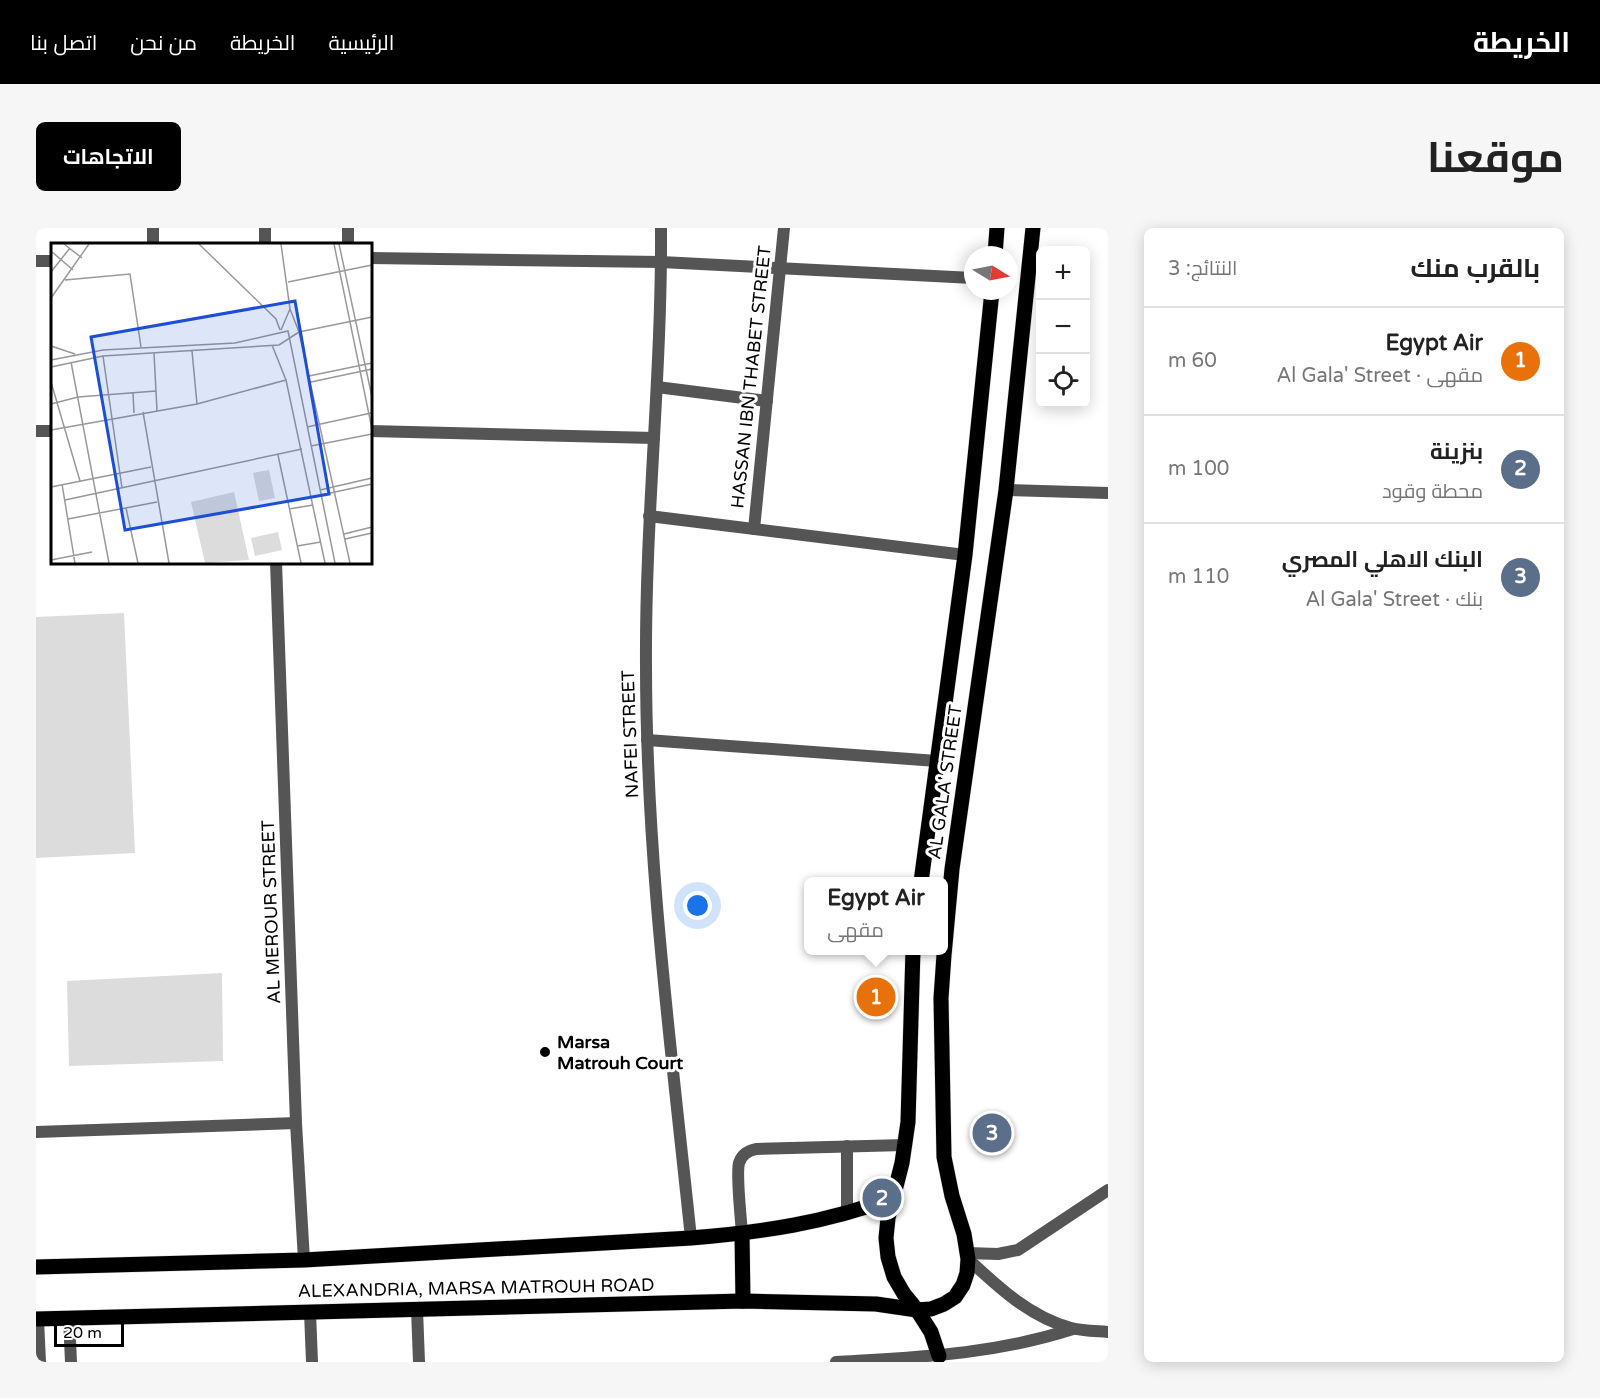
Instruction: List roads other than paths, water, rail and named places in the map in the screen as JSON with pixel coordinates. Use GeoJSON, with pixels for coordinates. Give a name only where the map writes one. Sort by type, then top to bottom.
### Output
{"type":"FeatureCollection","features":[{"type":"Feature","properties":{"kind":"main road"},"geometry":{"type":"LineString","coordinates":[[996,246],[997,228]]}},
{"type":"Feature","properties":{"kind":"main road","name":"AL GALA' STREET"},"geometry":{"type":"LineString","coordinates":[[948,916],[952,869],[1006,490],[1033,228]]}},
{"type":"Feature","properties":{"kind":"main road","name":"AL GALA' STREET"},"geometry":{"type":"LineString","coordinates":[[922,877],[965,555],[991,300]]}},
{"type":"Feature","properties":{"kind":"main road"},"geometry":{"type":"LineString","coordinates":[[913,955],[908,1122],[886,1238],[888,1257],[894,1277],[931,1332],[939,1359]]}},
{"type":"Feature","properties":{"kind":"main road","name":"AL GALA' STREET"},"geometry":{"type":"LineString","coordinates":[[917,1310],[944,1305],[955,1297],[963,1286],[967,1273],[968,1256],[964,1234],[952,1196],[944,1156],[941,998],[945,955]]}},
{"type":"Feature","properties":{"kind":"main road","name":"ALEXANDRIA, MARSA MATROUH ROAD"},"geometry":{"type":"LineString","coordinates":[[36,1268],[304,1260],[742,1234],[803,1225],[847,1214],[893,1198]]}},
{"type":"Feature","properties":{"kind":"main road"},"geometry":{"type":"LineString","coordinates":[[742,1234],[743,1301]]}},
{"type":"Feature","properties":{"kind":"main road","name":"ALEXANDRIA, MARSA MATROUH ROAD"},"geometry":{"type":"LineString","coordinates":[[37,1319],[743,1301],[876,1304],[917,1310]]}},
{"type":"Feature","properties":{"kind":"street","name":"NAFEI STREET"},"geometry":{"type":"LineString","coordinates":[[661,228],[657,387],[646,602],[647,740],[651,852],[691,1238]]}},
{"type":"Feature","properties":{"kind":"street","name":"HASSAN IBN THABET STREET"},"geometry":{"type":"LineString","coordinates":[[754,529],[784,228]]}},
{"type":"Feature","properties":{"kind":"street"},"geometry":{"type":"LineString","coordinates":[[372,258],[661,262],[964,278]]}},
{"type":"Feature","properties":{"kind":"street"},"geometry":{"type":"LineString","coordinates":[[657,387],[766,401]]}},
{"type":"Feature","properties":{"kind":"street"},"geometry":{"type":"LineString","coordinates":[[372,430],[654,438]]}},
{"type":"Feature","properties":{"kind":"street"},"geometry":{"type":"LineString","coordinates":[[1006,490],[1108,493]]}},
{"type":"Feature","properties":{"kind":"street"},"geometry":{"type":"LineString","coordinates":[[649,516],[965,555]]}},
{"type":"Feature","properties":{"kind":"street","name":"AL MEROUR STREET"},"geometry":{"type":"LineString","coordinates":[[276,564],[296,1123],[304,1260]]}},
{"type":"Feature","properties":{"kind":"street"},"geometry":{"type":"LineString","coordinates":[[647,740],[937,761]]}},
{"type":"Feature","properties":{"kind":"street"},"geometry":{"type":"LineString","coordinates":[[36,1132],[296,1123]]}},
{"type":"Feature","properties":{"kind":"street"},"geometry":{"type":"LineString","coordinates":[[742,1234],[738,1168],[744,1155],[756,1149],[905,1145]]}},
{"type":"Feature","properties":{"kind":"street"},"geometry":{"type":"LineString","coordinates":[[847,1146],[847,1214]]}},
{"type":"Feature","properties":{"kind":"street"},"geometry":{"type":"LineString","coordinates":[[968,1256],[1018,1250],[1108,1190]]}},
{"type":"Feature","properties":{"kind":"street"},"geometry":{"type":"LineString","coordinates":[[968,1256],[994,1283],[1039,1315],[1073,1329],[1108,1332]]}},
{"type":"Feature","properties":{"kind":"street"},"geometry":{"type":"LineString","coordinates":[[417,1309],[419,1362]]}},
{"type":"Feature","properties":{"kind":"street"},"geometry":{"type":"LineString","coordinates":[[310,1312],[312,1362]]}},
{"type":"Feature","properties":{"kind":"street"},"geometry":{"type":"LineString","coordinates":[[69,1318],[71,1362]]}},
{"type":"Feature","properties":{"kind":"street"},"geometry":{"type":"LineString","coordinates":[[37,1319],[40,1362]]}},
{"type":"Feature","properties":{"kind":"street"},"geometry":{"type":"LineString","coordinates":[[836,1362],[939,1359],[1012,1346],[1073,1329]]}},
{"type":"Feature","properties":{"kind":"place","name":"Egypt Air"},"geometry":{"type":"Point","coordinates":[876,997]}},
{"type":"Feature","properties":{"kind":"place","name":"Marsa Matrouh Court"},"geometry":{"type":"Point","coordinates":[545,1052]}},
{"type":"Feature","properties":{"kind":"place","name":"البنك الاهلي المصري"},"geometry":{"type":"Point","coordinates":[992,1133]}},
{"type":"Feature","properties":{"kind":"place","name":"بنزينة"},"geometry":{"type":"Point","coordinates":[882,1198]}}]}
